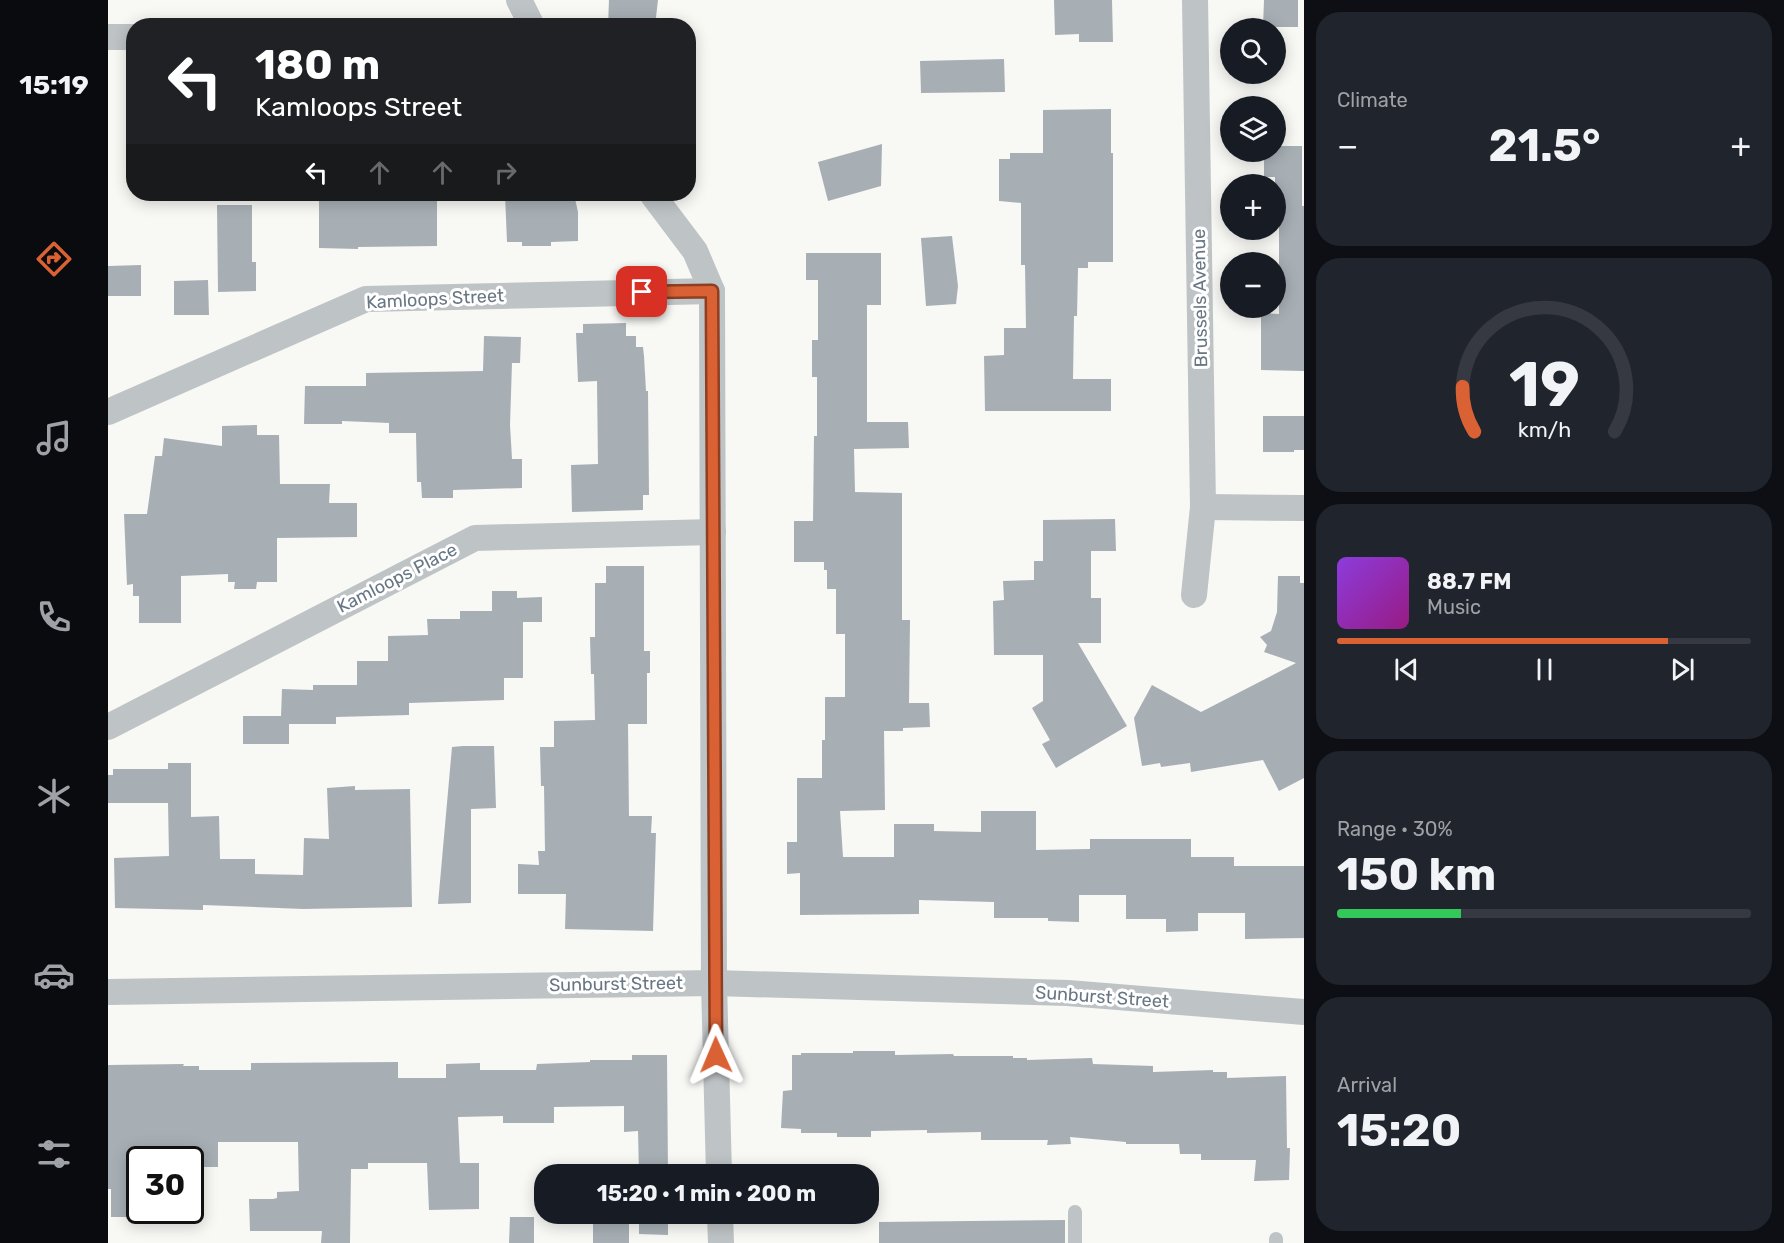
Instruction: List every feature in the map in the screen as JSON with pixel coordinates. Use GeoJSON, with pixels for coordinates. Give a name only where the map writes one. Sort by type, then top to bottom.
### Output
{"type":"FeatureCollection","features":[{"type":"Feature","properties":{"kind":"street"},"geometry":{"type":"LineString","coordinates":[[519,0],[528,18]]}},
{"type":"Feature","properties":{"kind":"street","name":"Brussels Avenue"},"geometry":{"type":"LineString","coordinates":[[1194,595],[1203,507],[1195,0]]}},
{"type":"Feature","properties":{"kind":"street"},"geometry":{"type":"LineString","coordinates":[[108,37],[126,37]]}},
{"type":"Feature","properties":{"kind":"street"},"geometry":{"type":"LineString","coordinates":[[657,201],[695,251],[712,291],[714,983],[719,1164]]}},
{"type":"Feature","properties":{"kind":"street","name":"Kamloops Street"},"geometry":{"type":"LineString","coordinates":[[108,412],[366,299],[712,291]]}},
{"type":"Feature","properties":{"kind":"street"},"geometry":{"type":"LineString","coordinates":[[1203,507],[1304,508]]}},
{"type":"Feature","properties":{"kind":"street","name":"Kamloops Place"},"geometry":{"type":"LineString","coordinates":[[108,727],[475,538],[713,532]]}},
{"type":"Feature","properties":{"kind":"street","name":"Sunburst Street"},"geometry":{"type":"LineString","coordinates":[[108,992],[714,983],[1068,993],[1304,1012]]}},
{"type":"Feature","properties":{"kind":"street"},"geometry":{"type":"LineString","coordinates":[[720,1224],[721,1243]]}},
{"type":"Feature","properties":{"kind":"lane"},"geometry":{"type":"LineString","coordinates":[[1075,1212],[1075,1243]]}},
{"type":"Feature","properties":{"kind":"building"},"geometry":{"type":"Polygon","coordinates":[[[609,0],[658,0],[656,18],[608,18],[609,0]]]}},
{"type":"Feature","properties":{"kind":"building"},"geometry":{"type":"Polygon","coordinates":[[[1054,0],[1112,0],[1113,42],[1079,42],[1079,34],[1055,35],[1054,0]]]}},
{"type":"Feature","properties":{"kind":"building"},"geometry":{"type":"Polygon","coordinates":[[[1264,0],[1298,0],[1298,27],[1286,27],[1286,18],[1263,18],[1264,0]]]}},
{"type":"Feature","properties":{"kind":"building"},"geometry":{"type":"Polygon","coordinates":[[[1004,59],[1005,92],[921,93],[920,61],[1004,59]]]}},
{"type":"Feature","properties":{"kind":"building"},"geometry":{"type":"Polygon","coordinates":[[[1111,109],[1113,262],[1088,262],[1088,268],[1078,268],[1077,316],[1074,316],[1073,379],[1111,379],[1111,411],[985,411],[984,356],[1004,355],[1004,328],[1026,328],[1025,265],[1021,265],[1021,203],[999,201],[999,159],[1010,159],[1010,153],[1043,153],[1043,110],[1111,109]]]}},
{"type":"Feature","properties":{"kind":"building"},"geometry":{"type":"Polygon","coordinates":[[[882,144],[881,186],[828,201],[818,162],[882,144]]]}},
{"type":"Feature","properties":{"kind":"building"},"geometry":{"type":"Polygon","coordinates":[[[1286,146],[1302,146],[1304,371],[1261,370],[1261,318],[1286,318],[1286,252],[1279,252],[1279,240],[1286,240],[1286,174],[1264,174],[1264,162],[1286,162],[1286,146]]]}},
{"type":"Feature","properties":{"kind":"building"},"geometry":{"type":"Polygon","coordinates":[[[319,201],[437,201],[437,246],[319,248],[319,201]]]}},
{"type":"Feature","properties":{"kind":"building"},"geometry":{"type":"Polygon","coordinates":[[[505,201],[576,201],[578,241],[551,242],[551,246],[522,246],[522,242],[507,242],[505,201]]]}},
{"type":"Feature","properties":{"kind":"building"},"geometry":{"type":"Polygon","coordinates":[[[217,205],[252,205],[252,262],[256,262],[256,291],[218,292],[217,205]]]}},
{"type":"Feature","properties":{"kind":"building"},"geometry":{"type":"Polygon","coordinates":[[[952,236],[958,286],[956,304],[926,306],[921,238],[952,236]]]}},
{"type":"Feature","properties":{"kind":"building"},"geometry":{"type":"Polygon","coordinates":[[[806,253],[881,253],[881,305],[867,305],[867,422],[908,422],[909,448],[854,449],[855,492],[902,493],[902,620],[910,620],[909,703],[929,703],[930,727],[884,731],[885,810],[840,811],[843,857],[894,857],[894,824],[934,824],[934,831],[981,832],[981,811],[1036,811],[1036,850],[1090,849],[1090,839],[1191,839],[1191,857],[1234,857],[1234,866],[1304,866],[1304,938],[1245,939],[1245,913],[1198,913],[1198,931],[1166,932],[1166,919],[1126,919],[1126,895],[1079,895],[1079,922],[1048,921],[1048,918],[994,918],[994,902],[919,900],[919,914],[800,915],[800,873],[787,874],[787,842],[797,842],[797,778],[822,778],[825,697],[845,697],[845,634],[836,634],[836,589],[827,589],[827,570],[824,570],[824,562],[794,562],[794,521],[813,521],[814,436],[817,436],[817,377],[812,377],[812,340],[818,340],[818,280],[806,280],[806,253]]]}},
{"type":"Feature","properties":{"kind":"building"},"geometry":{"type":"Polygon","coordinates":[[[141,265],[141,296],[108,296],[108,266],[141,265]]]}},
{"type":"Feature","properties":{"kind":"building"},"geometry":{"type":"Polygon","coordinates":[[[208,280],[209,315],[174,315],[174,281],[208,280]]]}},
{"type":"Feature","properties":{"kind":"building"},"geometry":{"type":"Polygon","coordinates":[[[626,323],[626,336],[636,336],[636,347],[643,347],[646,391],[648,391],[649,495],[643,495],[643,510],[572,512],[571,465],[598,464],[597,381],[578,382],[576,333],[583,333],[583,324],[626,323]]]}},
{"type":"Feature","properties":{"kind":"building"},"geometry":{"type":"Polygon","coordinates":[[[484,336],[521,337],[520,363],[512,363],[510,425],[512,459],[522,459],[522,488],[453,490],[453,498],[422,498],[421,482],[417,482],[416,433],[389,433],[389,423],[342,421],[342,424],[304,424],[305,386],[366,386],[366,373],[483,371],[484,336]]]}},
{"type":"Feature","properties":{"kind":"building"},"geometry":{"type":"Polygon","coordinates":[[[1263,416],[1304,416],[1304,450],[1263,452],[1263,416]]]}},
{"type":"Feature","properties":{"kind":"building"},"geometry":{"type":"Polygon","coordinates":[[[257,425],[257,435],[279,435],[280,484],[330,484],[329,503],[357,503],[357,537],[277,538],[277,582],[257,582],[256,589],[234,589],[235,582],[228,582],[228,574],[181,576],[181,623],[139,623],[139,596],[133,596],[133,584],[127,585],[124,514],[147,514],[155,456],[162,456],[164,438],[222,446],[222,426],[257,425]]]}},
{"type":"Feature","properties":{"kind":"building"},"geometry":{"type":"Polygon","coordinates":[[[1115,519],[1116,551],[1091,551],[1091,598],[1101,598],[1101,643],[1078,643],[1127,726],[1056,768],[1042,744],[1050,740],[1032,708],[1043,701],[1043,655],[994,655],[993,601],[1004,600],[1003,581],[1034,580],[1034,561],[1043,561],[1043,520],[1115,519]]]}},
{"type":"Feature","properties":{"kind":"building"},"geometry":{"type":"Polygon","coordinates":[[[606,566],[644,566],[644,651],[650,651],[650,673],[647,673],[647,724],[628,724],[629,816],[652,816],[651,833],[656,833],[653,931],[565,929],[566,894],[518,894],[518,864],[539,865],[538,851],[545,851],[544,786],[541,786],[540,747],[554,747],[554,721],[595,720],[590,637],[595,637],[595,583],[606,583],[606,566]]]}},
{"type":"Feature","properties":{"kind":"building"},"geometry":{"type":"Polygon","coordinates":[[[1278,576],[1300,576],[1300,583],[1304,583],[1304,778],[1279,791],[1263,760],[1191,772],[1190,763],[1161,767],[1160,763],[1142,766],[1134,718],[1152,685],[1201,712],[1296,663],[1264,652],[1267,645],[1260,637],[1271,631],[1277,612],[1278,576]]]}},
{"type":"Feature","properties":{"kind":"building"},"geometry":{"type":"Polygon","coordinates":[[[492,591],[517,591],[517,598],[542,597],[542,622],[523,622],[523,678],[504,678],[504,700],[409,703],[409,715],[336,717],[336,724],[289,724],[289,744],[243,744],[243,716],[281,716],[282,689],[313,690],[313,685],[357,685],[357,661],[388,661],[388,636],[428,635],[427,619],[460,619],[460,611],[492,611],[492,591]]]}},
{"type":"Feature","properties":{"kind":"building"},"geometry":{"type":"Polygon","coordinates":[[[494,746],[496,808],[471,809],[471,903],[438,904],[452,747],[494,746]]]}},
{"type":"Feature","properties":{"kind":"building"},"geometry":{"type":"Polygon","coordinates":[[[168,763],[191,763],[191,817],[219,816],[220,859],[255,859],[255,874],[303,875],[304,838],[329,839],[327,788],[355,786],[355,790],[410,789],[412,907],[303,909],[203,905],[203,910],[115,908],[114,858],[169,856],[168,803],[108,803],[108,775],[113,775],[113,769],[168,769],[168,763]]]}},
{"type":"Feature","properties":{"kind":"building"},"geometry":{"type":"Polygon","coordinates":[[[853,1051],[895,1051],[895,1055],[1013,1056],[1013,1058],[1027,1058],[1027,1060],[1092,1058],[1093,1064],[1153,1066],[1153,1072],[1213,1070],[1213,1072],[1227,1072],[1227,1078],[1286,1076],[1287,1148],[1290,1148],[1289,1180],[1254,1181],[1256,1160],[1201,1160],[1201,1154],[1180,1154],[1179,1144],[1126,1144],[1126,1142],[1070,1137],[1071,1144],[1047,1145],[1048,1140],[981,1140],[981,1132],[927,1133],[927,1130],[871,1131],[871,1137],[837,1137],[837,1133],[801,1133],[801,1129],[781,1128],[783,1091],[792,1090],[792,1055],[853,1053],[853,1051]]]}},
{"type":"Feature","properties":{"kind":"building"},"geometry":{"type":"Polygon","coordinates":[[[632,1055],[667,1055],[668,1164],[639,1164],[638,1131],[624,1132],[624,1106],[554,1107],[554,1123],[503,1123],[503,1116],[458,1117],[460,1163],[479,1163],[479,1209],[429,1210],[427,1163],[368,1163],[368,1169],[351,1169],[350,1243],[321,1243],[322,1231],[250,1231],[249,1199],[273,1199],[277,1198],[277,1192],[299,1191],[298,1142],[218,1142],[218,1167],[204,1167],[204,1146],[126,1146],[126,1217],[111,1217],[111,1189],[108,1189],[108,1065],[184,1064],[183,1066],[199,1066],[199,1070],[251,1070],[251,1063],[398,1062],[398,1078],[446,1078],[446,1064],[480,1063],[480,1070],[536,1070],[537,1064],[632,1060],[632,1055]]]}},
{"type":"Feature","properties":{"kind":"building"},"geometry":{"type":"Polygon","coordinates":[[[510,1217],[534,1217],[534,1243],[509,1243],[510,1217]]]}},
{"type":"Feature","properties":{"kind":"building"},"geometry":{"type":"Polygon","coordinates":[[[1065,1220],[1065,1243],[879,1243],[879,1222],[1065,1220]]]}},
{"type":"Feature","properties":{"kind":"building"},"geometry":{"type":"Polygon","coordinates":[[[593,1224],[629,1224],[629,1243],[593,1243],[593,1224]]]}},
{"type":"Feature","properties":{"kind":"building"},"geometry":{"type":"Polygon","coordinates":[[[639,1224],[668,1224],[668,1235],[639,1234],[639,1224]]]}},
{"type":"Feature","properties":{"kind":"route"},"geometry":{"type":"LineString","coordinates":[[642,292],[712,291],[716,1055]]}}]}
